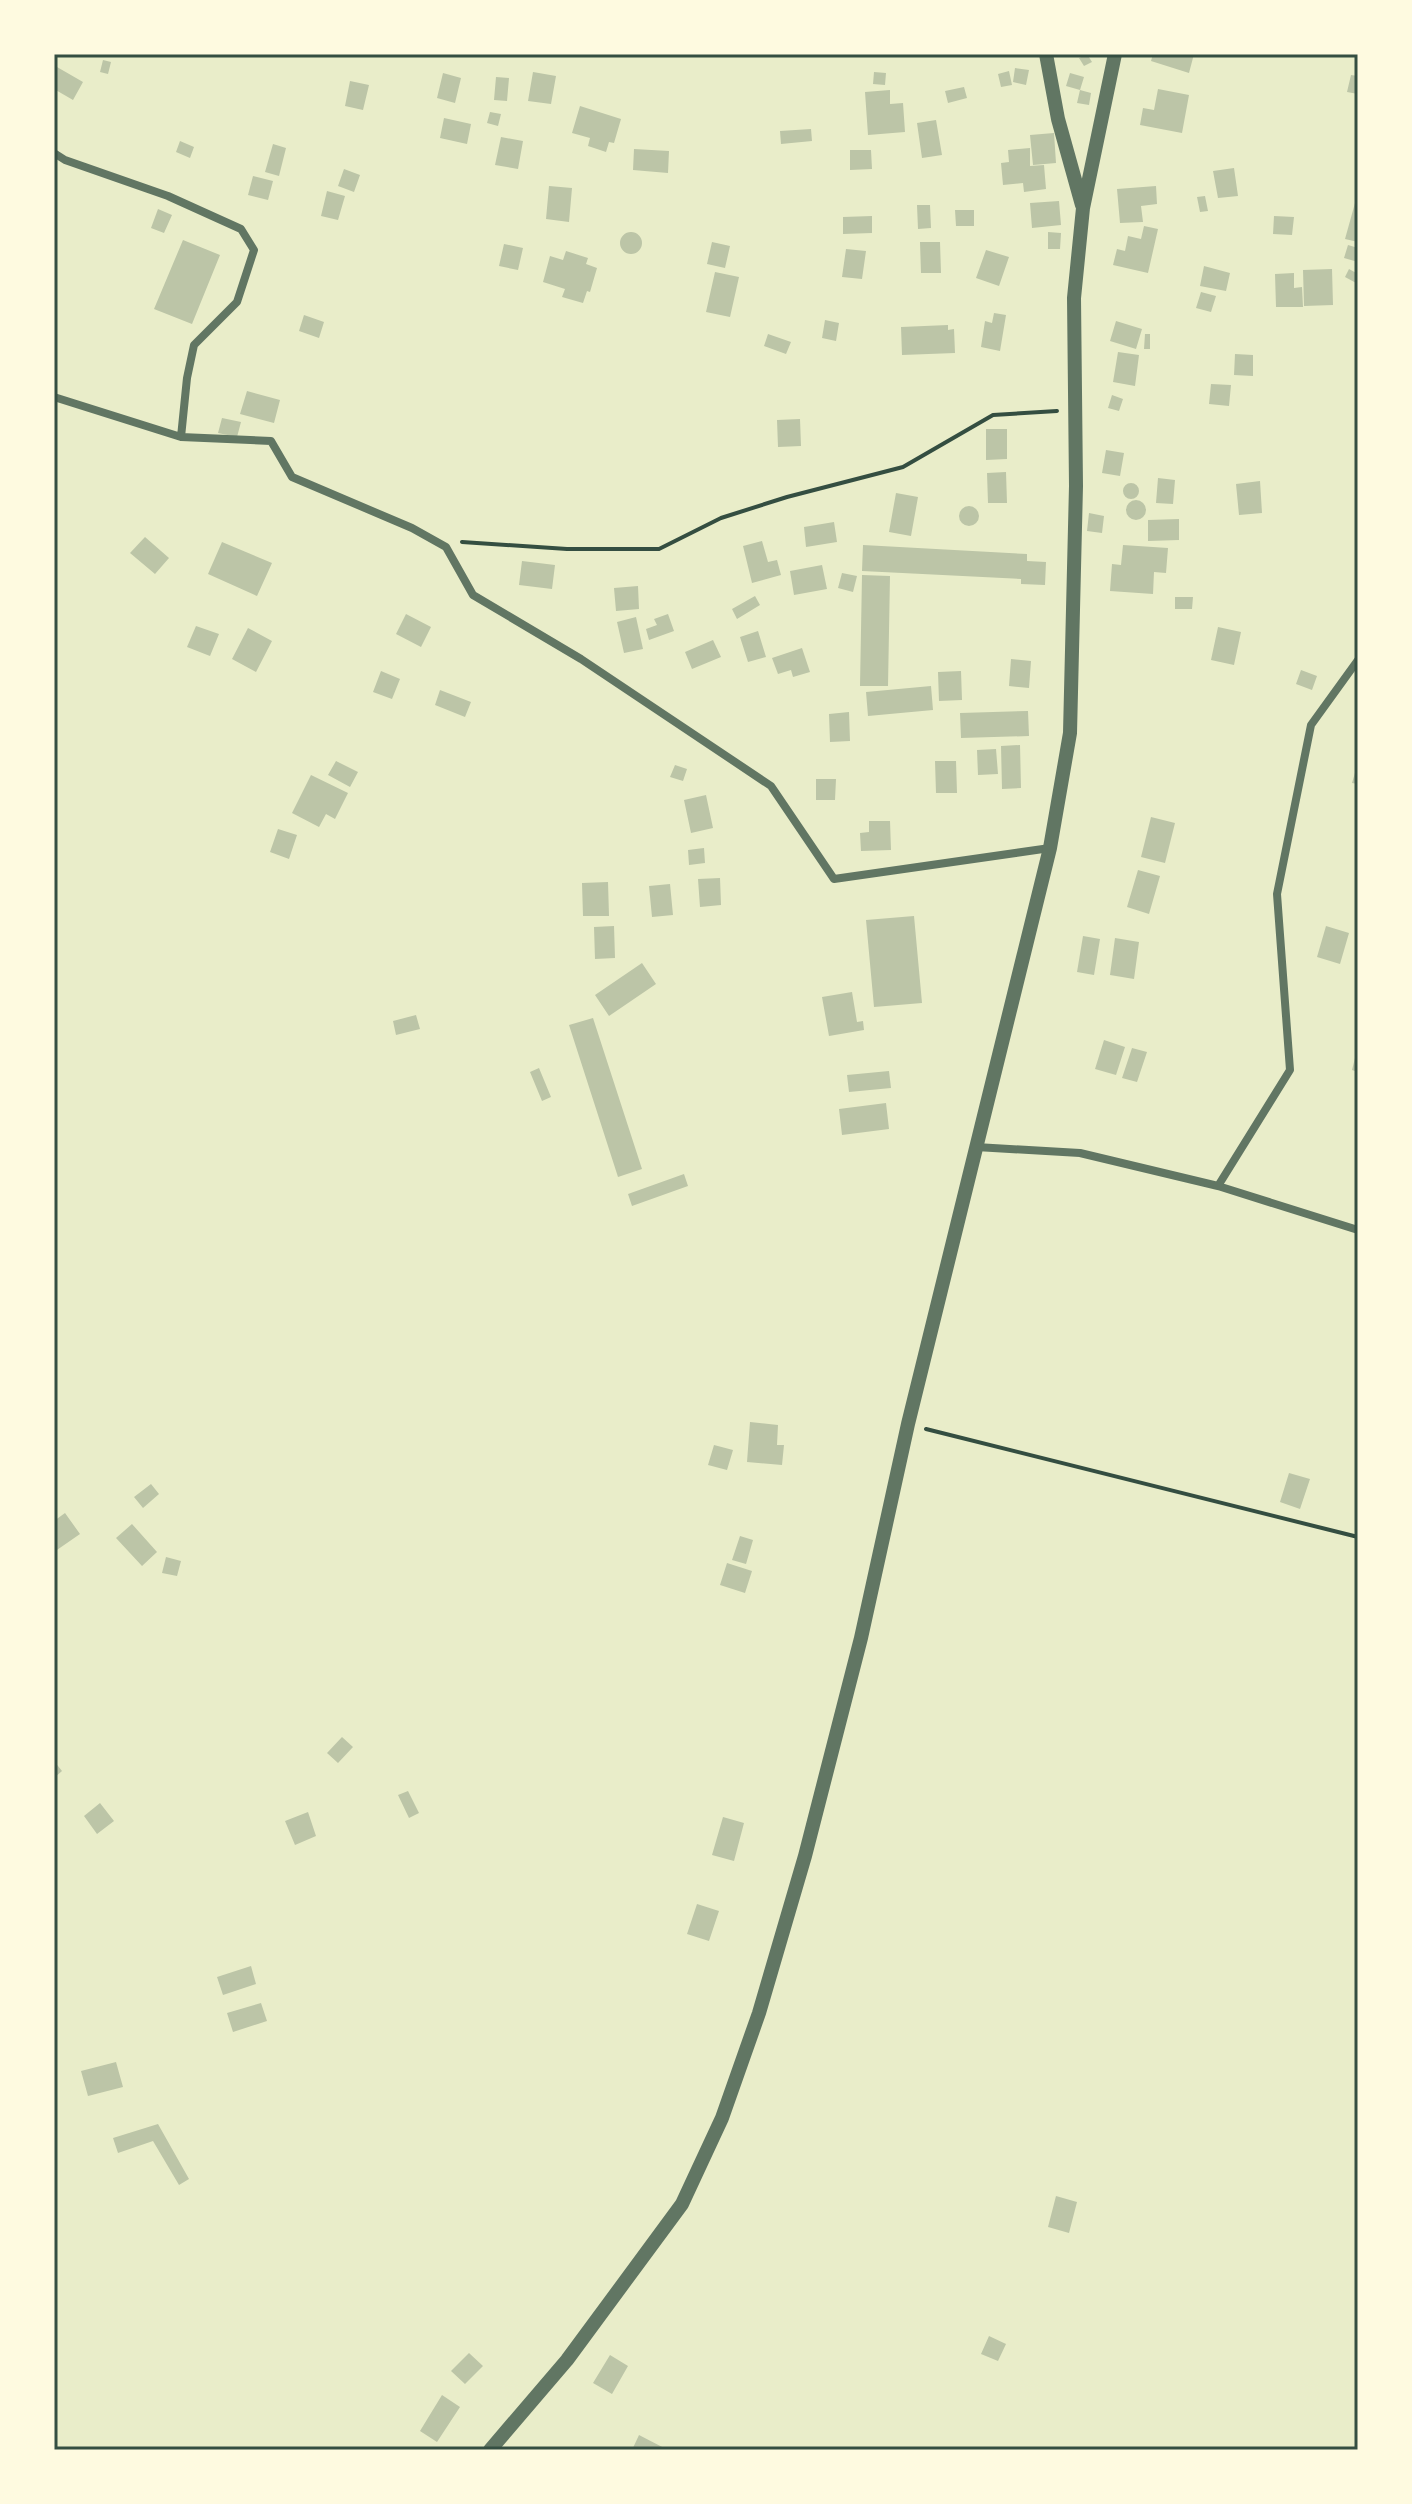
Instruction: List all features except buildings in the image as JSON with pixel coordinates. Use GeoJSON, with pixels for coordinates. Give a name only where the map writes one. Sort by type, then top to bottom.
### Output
{"type":"FeatureCollection","features":[{"type":"Feature","properties":{"kind":"street"},"geometry":{"type":"LineString","coordinates":[[1046,54],[1058,119],[1083,208]]}},
{"type":"Feature","properties":{"kind":"street"},"geometry":{"type":"LineString","coordinates":[[490,2450],[567,2360],[682,2204],[722,2118],[759,2013],[805,1856],[861,1638],[908,1424],[1050,848],[1070,733],[1076,486],[1074,298],[1083,208],[1115,54]]}},
{"type":"Feature","properties":{"kind":"street"},"geometry":{"type":"LineString","coordinates":[[54,153],[65,160],[168,196],[241,229],[254,250],[237,302],[194,345],[181,437]]}},
{"type":"Feature","properties":{"kind":"street"},"geometry":{"type":"LineString","coordinates":[[54,397],[181,437],[271,441],[292,477],[412,528],[446,547],[473,595],[581,659],[771,786],[834,879],[1050,848]]}},
{"type":"Feature","properties":{"kind":"street"},"geometry":{"type":"LineString","coordinates":[[1218,1186],[1290,1070],[1277,894],[1311,725],[1358,660]]}},
{"type":"Feature","properties":{"kind":"street"},"geometry":{"type":"LineString","coordinates":[[975,1147],[1080,1153],[1218,1186],[1358,1230]]}},
{"type":"Feature","properties":{"kind":"path"},"geometry":{"type":"LineString","coordinates":[[433,540],[567,549],[659,549],[721,518],[787,497],[903,467],[993,415],[1075,409]]}},
{"type":"Feature","properties":{"kind":"path"},"geometry":{"type":"LineString","coordinates":[[908,1424],[1358,1537]]}}]}
